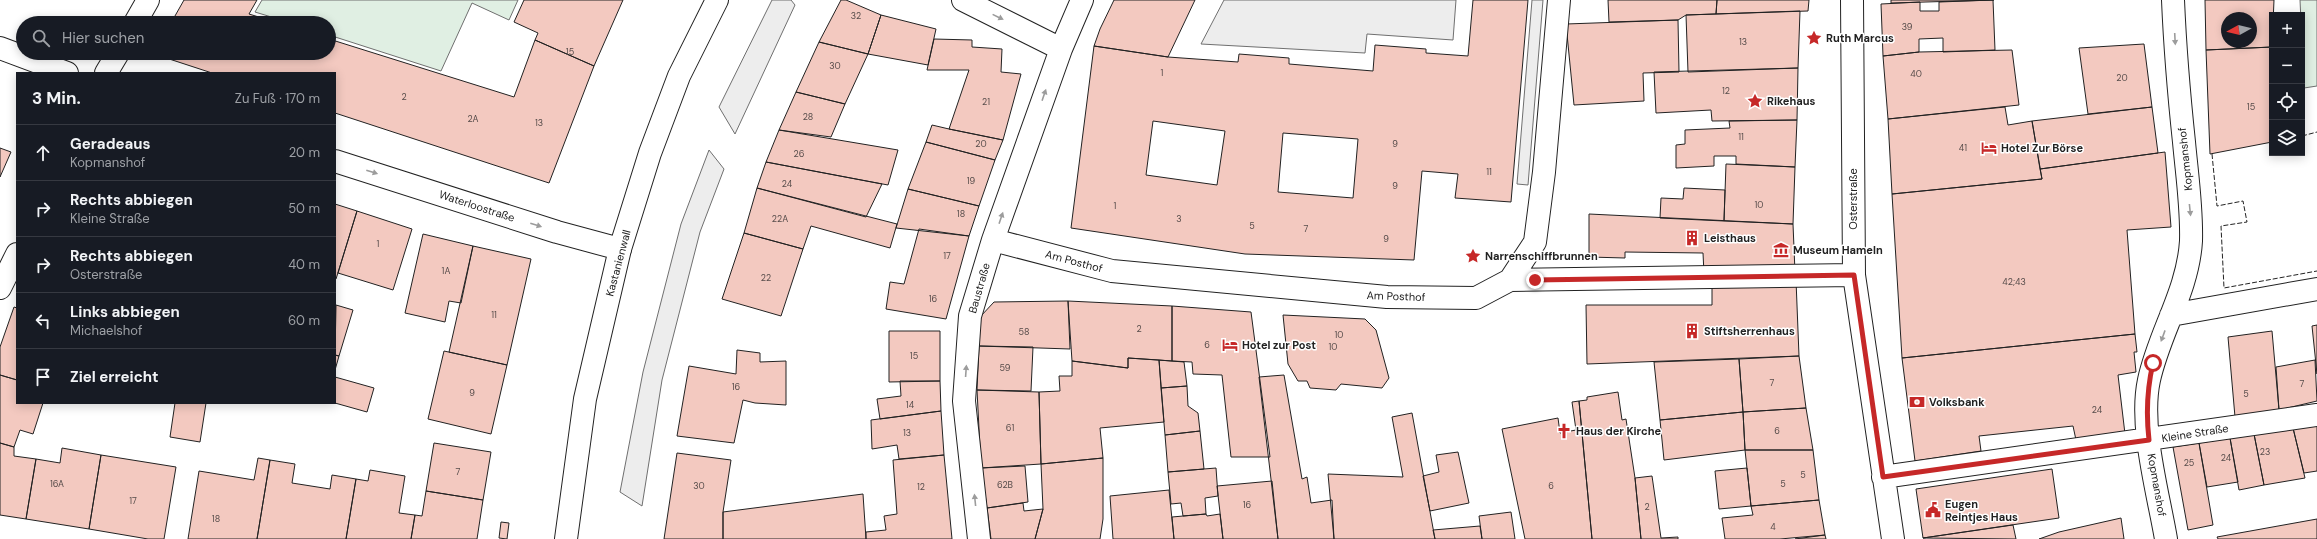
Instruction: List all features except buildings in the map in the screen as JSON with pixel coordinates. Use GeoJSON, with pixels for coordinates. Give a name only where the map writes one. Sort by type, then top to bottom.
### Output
{"type":"FeatureCollection","features":[{"type":"Feature","properties":{"kind":"street"},"geometry":{"type":"LineString","coordinates":[[139,16],[148,0]]}},
{"type":"Feature","properties":{"kind":"street","name":"Kastanienwall"},"geometry":{"type":"LineString","coordinates":[[566,539],[585,399],[620,249],[650,153],[679,76],[717,0]]}},
{"type":"Feature","properties":{"kind":"street"},"geometry":{"type":"LineString","coordinates":[[963,0],[1061,49]]}},
{"type":"Feature","properties":{"kind":"street","name":"Baustraße"},"geometry":{"type":"LineString","coordinates":[[979,539],[964,401],[970,316],[993,240],[1061,49],[1082,0]]}},
{"type":"Feature","properties":{"kind":"street","name":"Am Posthof"},"geometry":{"type":"LineString","coordinates":[[993,240],[1112,271],[1387,297],[1476,298],[1510,280],[1535,242],[1544,172],[1559,0]]}},
{"type":"Feature","properties":{"kind":"street","name":"Osterstraße"},"geometry":{"type":"LineString","coordinates":[[1852,0],[1854,275],[1893,539]]}},
{"type":"Feature","properties":{"kind":"street","name":"Kopmanshof"},"geometry":{"type":"LineString","coordinates":[[2166,539],[2149,440],[2147,406],[2149,382],[2153,363],[2181,292],[2191,243],[2191,218],[2180,101],[2173,0]]}},
{"type":"Feature","properties":{"kind":"street"},"geometry":{"type":"LineString","coordinates":[[0,48],[16,54]]}},
{"type":"Feature","properties":{"kind":"street"},"geometry":{"type":"LineString","coordinates":[[32,60],[64,72]]}},
{"type":"Feature","properties":{"kind":"street"},"geometry":{"type":"LineString","coordinates":[[107,72],[114,60]]}},
{"type":"Feature","properties":{"kind":"street","name":"Waterloostraße"},"geometry":{"type":"LineString","coordinates":[[336,160],[557,232],[620,249]]}},
{"type":"Feature","properties":{"kind":"street"},"geometry":{"type":"LineString","coordinates":[[0,288],[16,256]]}},
{"type":"Feature","properties":{"kind":"street"},"geometry":{"type":"LineString","coordinates":[[1510,280],[1854,275]]}},
{"type":"Feature","properties":{"kind":"street"},"geometry":{"type":"LineString","coordinates":[[2171,315],[2317,289]]}},
{"type":"Feature","properties":{"kind":"street","name":"Kleine Straße"},"geometry":{"type":"LineString","coordinates":[[1883,477],[2317,415]]}},
{"type":"Feature","properties":{"kind":"green space"},"geometry":{"type":"Polygon","coordinates":[[[262,0],[518,0],[509,20],[472,3],[441,71],[336,37],[336,16],[268,16],[255,12],[262,0]]]}},
{"type":"Feature","properties":{"kind":"green space"},"geometry":{"type":"Polygon","coordinates":[[[2300,0],[2317,0],[2317,86],[2305,88],[2305,12],[2301,12],[2300,0]]]}},
{"type":"Feature","properties":{"kind":"shaded area"},"geometry":{"type":"Polygon","coordinates":[[[772,0],[791,0],[795,5],[735,134],[719,107],[772,0]]]}},
{"type":"Feature","properties":{"kind":"shaded area"},"geometry":{"type":"Polygon","coordinates":[[[1224,0],[1456,0],[1453,40],[1367,34],[1365,53],[1201,44],[1224,0]]]}},
{"type":"Feature","properties":{"kind":"shaded area"},"geometry":{"type":"Polygon","coordinates":[[[1532,0],[1543,0],[1528,185],[1517,184],[1532,0]]]}},
{"type":"Feature","properties":{"kind":"shaded area"},"geometry":{"type":"Polygon","coordinates":[[[709,150],[724,169],[700,232],[662,380],[642,506],[620,492],[643,372],[681,224],[709,150]]]}},
{"type":"Feature","properties":{"kind":"fence"},"geometry":{"type":"LineString","coordinates":[[2305,135],[2317,132]]}},
{"type":"Feature","properties":{"kind":"fence"},"geometry":{"type":"LineString","coordinates":[[2212,154],[2217,206],[2243,201],[2247,222],[2221,226],[2224,288],[2317,271]]}},
{"type":"Feature","properties":{"kind":"place","name":"Ruth Marcus"},"geometry":{"type":"Point","coordinates":[1814,38]}},
{"type":"Feature","properties":{"kind":"place","name":"Rikehaus"},"geometry":{"type":"Point","coordinates":[1755,101]}},
{"type":"Feature","properties":{"kind":"place","name":"Hotel Zur Börse"},"geometry":{"type":"Point","coordinates":[1989,148]}},
{"type":"Feature","properties":{"kind":"place","name":"Leisthaus"},"geometry":{"type":"Point","coordinates":[1692,238]}},
{"type":"Feature","properties":{"kind":"place","name":"Museum Hameln"},"geometry":{"type":"Point","coordinates":[1781,250]}},
{"type":"Feature","properties":{"kind":"place","name":"Narrenschiffbrunnen"},"geometry":{"type":"Point","coordinates":[1473,256]}},
{"type":"Feature","properties":{"kind":"place","name":"Stiftsherrenhaus"},"geometry":{"type":"Point","coordinates":[1692,331]}},
{"type":"Feature","properties":{"kind":"place","name":"Hotel zur Post"},"geometry":{"type":"Point","coordinates":[1230,345]}},
{"type":"Feature","properties":{"kind":"place","name":"Volksbank"},"geometry":{"type":"Point","coordinates":[1917,402]}},
{"type":"Feature","properties":{"kind":"place","name":"Haus der Kirche"},"geometry":{"type":"Point","coordinates":[1564,431]}},
{"type":"Feature","properties":{"kind":"place","name":"Eugen Reintjes Haus"},"geometry":{"type":"Point","coordinates":[1933,510]}},
{"type":"Feature","properties":{"kind":"route"},"geometry":{"type":"LineString","coordinates":[[1535,280],[1854,275],[1883,477],[2149,440],[2147,406],[2149,382],[2153,363]]}}]}
